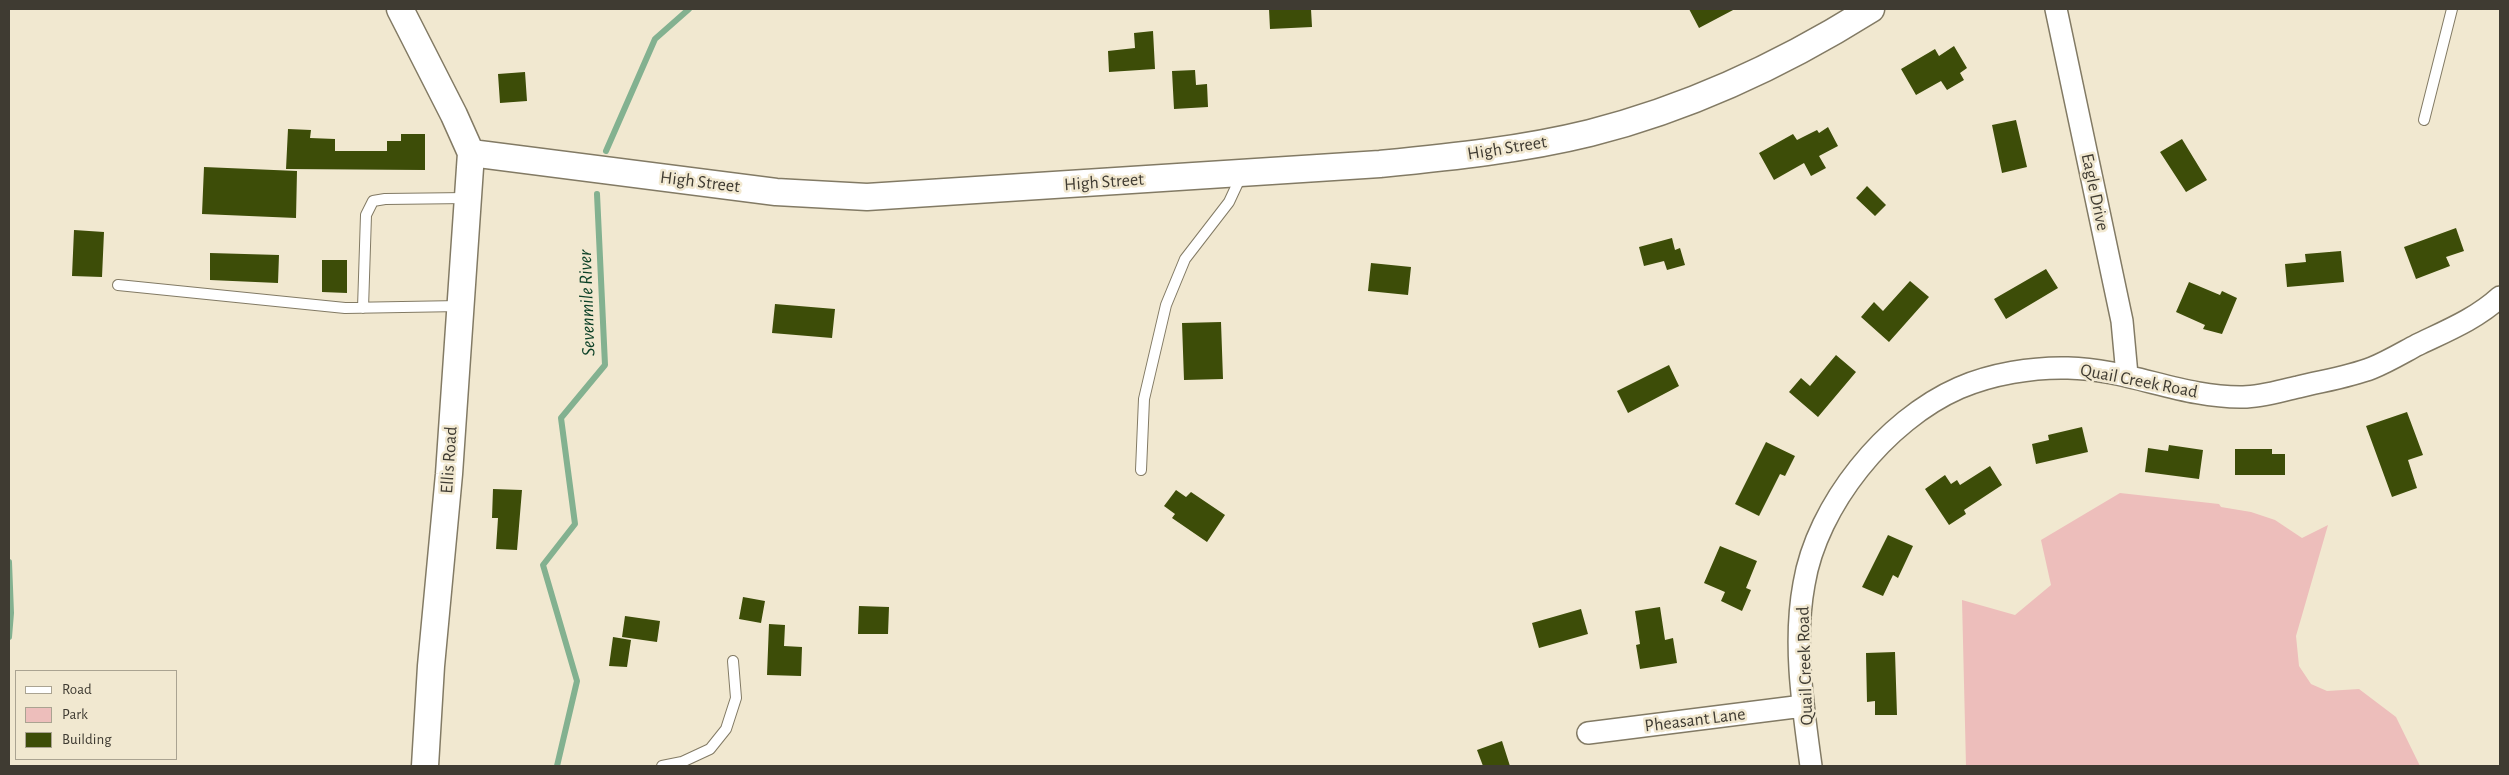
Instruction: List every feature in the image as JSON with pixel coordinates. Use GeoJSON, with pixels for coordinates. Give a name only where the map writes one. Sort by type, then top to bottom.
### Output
{"type":"FeatureCollection","features":[{"type":"Feature","properties":{"kind":"street"},"geometry":{"type":"LineString","coordinates":[[400,9],[470,153]]}},
{"type":"Feature","properties":{"kind":"street","name":"High Street"},"geometry":{"type":"LineString","coordinates":[[470,153],[776,192],[867,197],[1380,164],[1461,156],[1591,133],[1706,95],[1802,49],[1871,9]]}},
{"type":"Feature","properties":{"kind":"street","name":"Eagle Drive"},"geometry":{"type":"LineString","coordinates":[[2056,9],[2122,321],[2127,375]]}},
{"type":"Feature","properties":{"kind":"street","name":"Ellis Road"},"geometry":{"type":"LineString","coordinates":[[425,766],[470,153]]}},
{"type":"Feature","properties":{"kind":"street","name":"Quail Creek Road"},"geometry":{"type":"LineString","coordinates":[[1811,766],[1803,706],[1800,640],[1804,584],[1814,545],[1829,512],[1847,484],[1899,426],[1927,405],[1960,387],[2001,375],[2067,368],[2127,375],[2172,388],[2215,396],[2246,398],[2279,392],[2372,368],[2484,312],[2500,298]]}},
{"type":"Feature","properties":{"kind":"street","name":"Pheasant Lane"},"geometry":{"type":"LineString","coordinates":[[1588,733],[1803,706]]}},
{"type":"Feature","properties":{"kind":"lane"},"geometry":{"type":"LineString","coordinates":[[2424,120],[2452,9]]}},
{"type":"Feature","properties":{"kind":"lane"},"geometry":{"type":"LineString","coordinates":[[1141,470],[1144,399],[1166,305],[1185,258],[1229,202],[1242,173]]}},
{"type":"Feature","properties":{"kind":"lane"},"geometry":{"type":"LineString","coordinates":[[364,308],[366,215],[373,202],[385,199],[468,198]]}},
{"type":"Feature","properties":{"kind":"lane"},"geometry":{"type":"LineString","coordinates":[[118,285],[239,298],[364,308],[460,306]]}},
{"type":"Feature","properties":{"kind":"lane"},"geometry":{"type":"LineString","coordinates":[[662,766],[682,762],[710,749],[726,729],[736,698],[733,661]]}},
{"type":"Feature","properties":{"kind":"green space"},"geometry":{"type":"Polygon","coordinates":[[[2120,493],[2219,504],[2221,507],[2251,512],[2275,520],[2302,538],[2328,525],[2296,636],[2299,666],[2311,684],[2327,691],[2359,689],[2396,717],[2420,766],[1966,766],[1962,600],[2015,615],[2051,585],[2041,540],[2120,493]]]}},
{"type":"Feature","properties":{"kind":"building"},"geometry":{"type":"Polygon","coordinates":[[[1269,9],[1311,9],[1312,27],[1270,29],[1269,9]]]}},
{"type":"Feature","properties":{"kind":"building"},"geometry":{"type":"Polygon","coordinates":[[[1689,9],[1735,9],[1699,28],[1689,9]]]}},
{"type":"Feature","properties":{"kind":"building"},"geometry":{"type":"Polygon","coordinates":[[[1153,31],[1155,69],[1109,72],[1108,51],[1135,48],[1134,33],[1153,31]]]}},
{"type":"Feature","properties":{"kind":"building"},"geometry":{"type":"Polygon","coordinates":[[[1954,46],[1967,68],[1960,73],[1964,80],[1947,90],[1941,81],[1916,95],[1901,69],[1935,49],[1939,56],[1954,46]]]}},
{"type":"Feature","properties":{"kind":"building"},"geometry":{"type":"Polygon","coordinates":[[[1195,70],[1196,85],[1207,84],[1208,107],[1174,109],[1172,71],[1195,70]]]}},
{"type":"Feature","properties":{"kind":"building"},"geometry":{"type":"Polygon","coordinates":[[[525,72],[527,101],[500,103],[498,74],[525,72]]]}},
{"type":"Feature","properties":{"kind":"building"},"geometry":{"type":"Polygon","coordinates":[[[2016,120],[2027,167],[2002,173],[1992,125],[2016,120]]]}},
{"type":"Feature","properties":{"kind":"building"},"geometry":{"type":"Polygon","coordinates":[[[1828,127],[1838,146],[1819,156],[1826,168],[1811,176],[1804,163],[1774,180],[1759,153],[1793,134],[1797,140],[1817,130],[1819,133],[1828,127]]]}},
{"type":"Feature","properties":{"kind":"building"},"geometry":{"type":"Polygon","coordinates":[[[288,129],[311,130],[310,138],[335,139],[335,151],[387,151],[387,141],[401,141],[401,134],[425,134],[425,170],[286,169],[288,129]]]}},
{"type":"Feature","properties":{"kind":"building"},"geometry":{"type":"Polygon","coordinates":[[[2182,139],[2207,180],[2186,192],[2160,152],[2182,139]]]}},
{"type":"Feature","properties":{"kind":"building"},"geometry":{"type":"Polygon","coordinates":[[[204,167],[297,171],[296,218],[202,214],[204,167]]]}},
{"type":"Feature","properties":{"kind":"building"},"geometry":{"type":"Polygon","coordinates":[[[1867,186],[1886,205],[1875,216],[1856,198],[1867,186]]]}},
{"type":"Feature","properties":{"kind":"building"},"geometry":{"type":"Polygon","coordinates":[[[2456,228],[2464,251],[2446,257],[2450,266],[2416,279],[2404,247],[2456,228]]]}},
{"type":"Feature","properties":{"kind":"building"},"geometry":{"type":"Polygon","coordinates":[[[74,230],[104,232],[102,277],[72,276],[74,230]]]}},
{"type":"Feature","properties":{"kind":"building"},"geometry":{"type":"Polygon","coordinates":[[[1672,238],[1675,250],[1680,248],[1685,265],[1667,270],[1664,261],[1644,266],[1639,247],[1672,238]]]}},
{"type":"Feature","properties":{"kind":"building"},"geometry":{"type":"Polygon","coordinates":[[[2341,251],[2344,282],[2287,287],[2285,264],[2306,262],[2305,254],[2341,251]]]}},
{"type":"Feature","properties":{"kind":"building"},"geometry":{"type":"Polygon","coordinates":[[[210,253],[279,255],[278,283],[210,280],[210,253]]]}},
{"type":"Feature","properties":{"kind":"building"},"geometry":{"type":"Polygon","coordinates":[[[322,260],[347,260],[347,293],[322,292],[322,260]]]}},
{"type":"Feature","properties":{"kind":"building"},"geometry":{"type":"Polygon","coordinates":[[[1371,263],[1411,267],[1408,295],[1368,291],[1371,263]]]}},
{"type":"Feature","properties":{"kind":"building"},"geometry":{"type":"Polygon","coordinates":[[[2046,269],[2058,288],[2006,319],[1994,299],[2046,269]]]}},
{"type":"Feature","properties":{"kind":"building"},"geometry":{"type":"Polygon","coordinates":[[[1910,281],[1929,297],[1889,342],[1861,317],[1874,302],[1883,311],[1910,281]]]}},
{"type":"Feature","properties":{"kind":"building"},"geometry":{"type":"Polygon","coordinates":[[[2189,282],[2220,295],[2222,291],[2237,298],[2222,334],[2203,329],[2205,325],[2176,312],[2189,282]]]}},
{"type":"Feature","properties":{"kind":"building"},"geometry":{"type":"Polygon","coordinates":[[[775,304],[835,309],[832,338],[772,333],[775,304]]]}},
{"type":"Feature","properties":{"kind":"building"},"geometry":{"type":"Polygon","coordinates":[[[1221,322],[1223,379],[1184,380],[1182,323],[1221,322]]]}},
{"type":"Feature","properties":{"kind":"building"},"geometry":{"type":"Polygon","coordinates":[[[1836,355],[1856,372],[1818,417],[1789,392],[1801,378],[1810,386],[1836,355]]]}},
{"type":"Feature","properties":{"kind":"building"},"geometry":{"type":"Polygon","coordinates":[[[1669,365],[1679,386],[1628,413],[1617,391],[1669,365]]]}},
{"type":"Feature","properties":{"kind":"building"},"geometry":{"type":"Polygon","coordinates":[[[2407,412],[2423,455],[2408,460],[2417,488],[2392,497],[2366,426],[2407,412]]]}},
{"type":"Feature","properties":{"kind":"building"},"geometry":{"type":"Polygon","coordinates":[[[2082,427],[2088,452],[2036,464],[2032,444],[2049,440],[2048,435],[2082,427]]]}},
{"type":"Feature","properties":{"kind":"building"},"geometry":{"type":"Polygon","coordinates":[[[1766,442],[1795,456],[1785,476],[1780,474],[1759,516],[1735,504],[1766,442]]]}},
{"type":"Feature","properties":{"kind":"building"},"geometry":{"type":"Polygon","coordinates":[[[2169,445],[2203,450],[2199,479],[2145,472],[2148,448],[2168,451],[2169,445]]]}},
{"type":"Feature","properties":{"kind":"building"},"geometry":{"type":"Polygon","coordinates":[[[2235,449],[2272,449],[2272,454],[2285,454],[2285,475],[2235,475],[2235,449]]]}},
{"type":"Feature","properties":{"kind":"building"},"geometry":{"type":"Polygon","coordinates":[[[1990,466],[2002,485],[1964,510],[1966,514],[1949,525],[1925,489],[1945,475],[1951,484],[1957,480],[1960,485],[1990,466]]]}},
{"type":"Feature","properties":{"kind":"building"},"geometry":{"type":"Polygon","coordinates":[[[493,489],[522,490],[517,550],[496,549],[498,518],[492,518],[493,489]]]}},
{"type":"Feature","properties":{"kind":"building"},"geometry":{"type":"Polygon","coordinates":[[[1176,490],[1186,497],[1191,492],[1225,515],[1207,542],[1172,518],[1175,514],[1164,506],[1176,490]]]}},
{"type":"Feature","properties":{"kind":"building"},"geometry":{"type":"Polygon","coordinates":[[[1888,535],[1913,546],[1898,578],[1893,575],[1883,596],[1862,587],[1888,535]]]}},
{"type":"Feature","properties":{"kind":"building"},"geometry":{"type":"Polygon","coordinates":[[[1720,546],[1757,561],[1746,588],[1751,590],[1742,611],[1721,601],[1725,592],[1704,583],[1720,546]]]}},
{"type":"Feature","properties":{"kind":"building"},"geometry":{"type":"Polygon","coordinates":[[[743,597],[765,601],[761,623],[739,619],[743,597]]]}},
{"type":"Feature","properties":{"kind":"building"},"geometry":{"type":"Polygon","coordinates":[[[859,606],[889,607],[888,634],[858,634],[859,606]]]}},
{"type":"Feature","properties":{"kind":"building"},"geometry":{"type":"Polygon","coordinates":[[[1660,607],[1665,640],[1673,638],[1677,663],[1640,669],[1636,645],[1640,644],[1635,611],[1660,607]]]}},
{"type":"Feature","properties":{"kind":"building"},"geometry":{"type":"Polygon","coordinates":[[[1581,609],[1588,634],[1539,648],[1532,623],[1581,609]]]}},
{"type":"Feature","properties":{"kind":"building"},"geometry":{"type":"Polygon","coordinates":[[[625,616],[660,621],[657,642],[622,637],[625,616]]]}},
{"type":"Feature","properties":{"kind":"building"},"geometry":{"type":"Polygon","coordinates":[[[769,624],[785,625],[784,646],[802,647],[801,676],[767,675],[769,624]]]}},
{"type":"Feature","properties":{"kind":"building"},"geometry":{"type":"Polygon","coordinates":[[[613,637],[631,640],[627,667],[609,666],[613,637]]]}},
{"type":"Feature","properties":{"kind":"building"},"geometry":{"type":"Polygon","coordinates":[[[1895,652],[1897,715],[1875,715],[1875,701],[1867,702],[1866,653],[1895,652]]]}},
{"type":"Feature","properties":{"kind":"building"},"geometry":{"type":"Polygon","coordinates":[[[1502,741],[1510,766],[1483,766],[1477,750],[1502,741]]]}},
{"type":"Feature","properties":{"kind":"waterway","name":"Sevenmile River"},"geometry":{"type":"LineString","coordinates":[[606,151],[655,39],[689,9]]}},
{"type":"Feature","properties":{"kind":"waterway","name":"Sevenmile River"},"geometry":{"type":"LineString","coordinates":[[557,766],[577,681],[543,565],[575,524],[561,418],[605,365],[597,194]]}},
{"type":"Feature","properties":{"kind":"waterway"},"geometry":{"type":"LineString","coordinates":[[9,562],[11,613],[9,637]]}}]}
